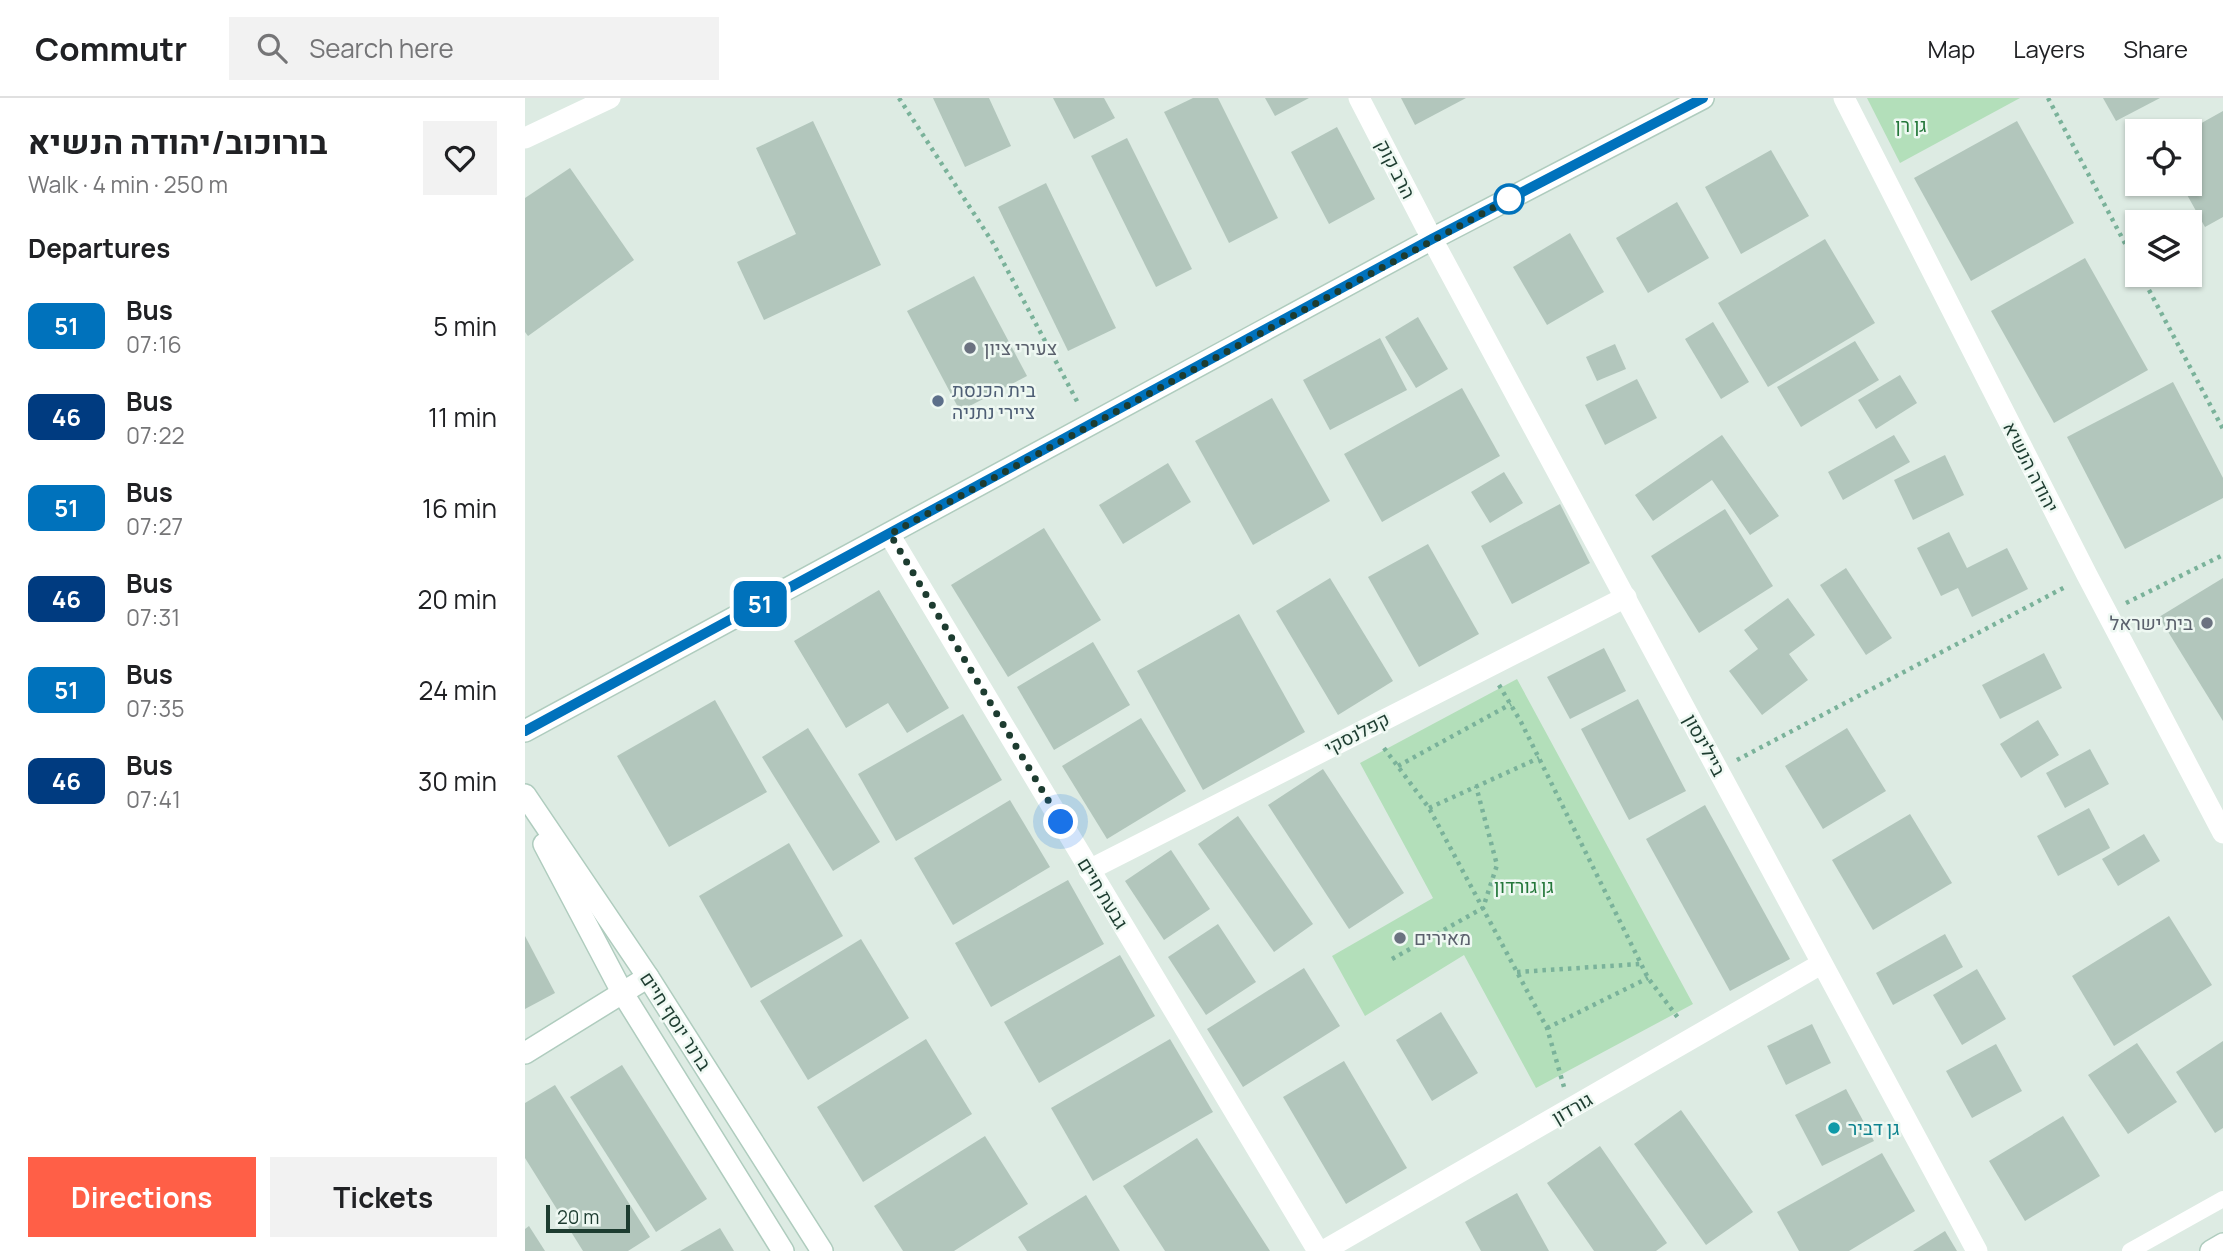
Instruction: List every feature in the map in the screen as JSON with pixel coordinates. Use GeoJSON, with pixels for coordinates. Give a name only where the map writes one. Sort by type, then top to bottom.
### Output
{"type":"FeatureCollection","features":[{"type":"Feature","properties":{"kind":"street"},"geometry":{"type":"LineString","coordinates":[[525,138],[610,98]]}},
{"type":"Feature","properties":{"kind":"street","name":"הרב קוק"},"geometry":{"type":"LineString","coordinates":[[1359,98],[1432,239]]}},
{"type":"Feature","properties":{"kind":"street"},"geometry":{"type":"LineString","coordinates":[[525,731],[1432,239],[1703,98]]}},
{"type":"Feature","properties":{"kind":"street","name":"יהודה הנשיא"},"geometry":{"type":"LineString","coordinates":[[1844,98],[2106,612],[2223,834]]}},
{"type":"Feature","properties":{"kind":"street","name":"ביילינסון"},"geometry":{"type":"LineString","coordinates":[[1432,239],[1977,1251]]}},
{"type":"Feature","properties":{"kind":"street","name":"גבעת חיים"},"geometry":{"type":"LineString","coordinates":[[890,534],[1318,1251]]}},
{"type":"Feature","properties":{"kind":"street","name":"קפלנסקי"},"geometry":{"type":"LineString","coordinates":[[1089,870],[1626,597]]}},
{"type":"Feature","properties":{"kind":"street"},"geometry":{"type":"LineString","coordinates":[[525,714],[559,713]]}},
{"type":"Feature","properties":{"kind":"street","name":"ברנר יוסף חיים"},"geometry":{"type":"LineString","coordinates":[[525,795],[648,977],[822,1251]]}},
{"type":"Feature","properties":{"kind":"street","name":"ברנר יוסף חיים"},"geometry":{"type":"LineString","coordinates":[[525,808],[622,992],[783,1251]]}},
{"type":"Feature","properties":{"kind":"street","name":"גורדון"},"geometry":{"type":"LineString","coordinates":[[1323,1251],[1821,964]]}},
{"type":"Feature","properties":{"kind":"street"},"geometry":{"type":"LineString","coordinates":[[525,1053],[648,977]]}},
{"type":"Feature","properties":{"kind":"street"},"geometry":{"type":"LineString","coordinates":[[2211,1251],[2223,1244]]}},
{"type":"Feature","properties":{"kind":"lane"},"geometry":{"type":"LineString","coordinates":[[2130,1251],[2222,1200]]}},
{"type":"Feature","properties":{"kind":"path"},"geometry":{"type":"LineString","coordinates":[[899,98],[993,243],[1091,424]]}},
{"type":"Feature","properties":{"kind":"path"},"geometry":{"type":"LineString","coordinates":[[2048,98],[2125,243]]}},
{"type":"Feature","properties":{"kind":"path"},"geometry":{"type":"LineString","coordinates":[[2147,287],[2223,429]]}},
{"type":"Feature","properties":{"kind":"path"},"geometry":{"type":"LineString","coordinates":[[2106,612],[2223,555]]}},
{"type":"Feature","properties":{"kind":"path"},"geometry":{"type":"LineString","coordinates":[[1718,770],[2087,575]]}},
{"type":"Feature","properties":{"kind":"path"},"geometry":{"type":"LineString","coordinates":[[1501,687],[1539,758],[1640,964],[1695,1037]]}},
{"type":"Feature","properties":{"kind":"path"},"geometry":{"type":"LineString","coordinates":[[1397,766],[1511,704]]}},
{"type":"Feature","properties":{"kind":"path"},"geometry":{"type":"LineString","coordinates":[[1368,728],[1429,808],[1483,908],[1547,1028],[1572,1108]]}},
{"type":"Feature","properties":{"kind":"path"},"geometry":{"type":"LineString","coordinates":[[1429,808],[1539,758]]}},
{"type":"Feature","properties":{"kind":"path"},"geometry":{"type":"LineString","coordinates":[[1392,959],[1483,908],[1497,865],[1476,786]]}},
{"type":"Feature","properties":{"kind":"path"},"geometry":{"type":"LineString","coordinates":[[1517,972],[1640,964]]}},
{"type":"Feature","properties":{"kind":"path"},"geometry":{"type":"LineString","coordinates":[[1547,1028],[1648,978]]}},
{"type":"Feature","properties":{"kind":"green space","name":"גן רן"},"geometry":{"type":"Polygon","coordinates":[[[1867,98],[2020,98],[1900,163],[1867,98]]]}},
{"type":"Feature","properties":{"kind":"green space","name":"גן גורדון"},"geometry":{"type":"Polygon","coordinates":[[[1517,679],[1693,1004],[1536,1088],[1464,955],[1365,1016],[1332,956],[1433,898],[1360,763],[1517,679]]]}},
{"type":"Feature","properties":{"kind":"building"},"geometry":{"type":"Polygon","coordinates":[[[933,98],[989,98],[1011,146],[965,167],[933,98]]]}},
{"type":"Feature","properties":{"kind":"building"},"geometry":{"type":"Polygon","coordinates":[[[1053,98],[1104,98],[1115,118],[1074,139],[1053,98]]]}},
{"type":"Feature","properties":{"kind":"building"},"geometry":{"type":"Polygon","coordinates":[[[1193,98],[1218,98],[1278,218],[1229,243],[1164,112],[1193,98]]]}},
{"type":"Feature","properties":{"kind":"building"},"geometry":{"type":"Polygon","coordinates":[[[1265,98],[1309,98],[1275,116],[1265,98]]]}},
{"type":"Feature","properties":{"kind":"building"},"geometry":{"type":"Polygon","coordinates":[[[1401,98],[1466,98],[1415,125],[1401,98]]]}},
{"type":"Feature","properties":{"kind":"building"},"geometry":{"type":"Polygon","coordinates":[[[2103,98],[2160,98],[2116,121],[2103,98]]]}},
{"type":"Feature","properties":{"kind":"building"},"geometry":{"type":"Polygon","coordinates":[[[2223,111],[2223,217],[2205,227],[2202,210],[2196,210],[2188,196],[2202,196],[2202,123],[2223,111]]]}},
{"type":"Feature","properties":{"kind":"building"},"geometry":{"type":"Polygon","coordinates":[[[813,121],[881,265],[764,320],[737,262],[796,234],[756,148],[813,121]]]}},
{"type":"Feature","properties":{"kind":"building"},"geometry":{"type":"Polygon","coordinates":[[[2017,121],[2074,223],[1971,281],[1914,178],[2017,121]]]}},
{"type":"Feature","properties":{"kind":"building"},"geometry":{"type":"Polygon","coordinates":[[[1337,127],[1375,199],[1329,224],[1291,152],[1337,127]]]}},
{"type":"Feature","properties":{"kind":"building"},"geometry":{"type":"Polygon","coordinates":[[[1127,138],[1192,269],[1156,287],[1091,156],[1127,138]]]}},
{"type":"Feature","properties":{"kind":"building"},"geometry":{"type":"Polygon","coordinates":[[[1771,150],[1809,216],[1741,254],[1705,187],[1771,150]]]}},
{"type":"Feature","properties":{"kind":"building"},"geometry":{"type":"Polygon","coordinates":[[[570,168],[634,260],[528,336],[525,332],[525,198],[570,168]]]}},
{"type":"Feature","properties":{"kind":"building"},"geometry":{"type":"Polygon","coordinates":[[[1046,183],[1116,328],[1068,351],[998,207],[1046,183]]]}},
{"type":"Feature","properties":{"kind":"building"},"geometry":{"type":"Polygon","coordinates":[[[1677,202],[1709,258],[1648,293],[1616,238],[1677,202]]]}},
{"type":"Feature","properties":{"kind":"building"},"geometry":{"type":"Polygon","coordinates":[[[1570,233],[1604,292],[1547,325],[1513,267],[1570,233]]]}},
{"type":"Feature","properties":{"kind":"building"},"geometry":{"type":"Polygon","coordinates":[[[1825,239],[1875,323],[1768,387],[1718,303],[1825,239]]]}},
{"type":"Feature","properties":{"kind":"building"},"geometry":{"type":"Polygon","coordinates":[[[2085,258],[2148,370],[2054,423],[1991,311],[2085,258]]]}},
{"type":"Feature","properties":{"kind":"building"},"geometry":{"type":"Polygon","coordinates":[[[974,276],[1027,376],[960,411],[907,311],[974,276]]]}},
{"type":"Feature","properties":{"kind":"building"},"geometry":{"type":"Polygon","coordinates":[[[1418,317],[1448,369],[1416,388],[1385,337],[1418,317]]]}},
{"type":"Feature","properties":{"kind":"building"},"geometry":{"type":"Polygon","coordinates":[[[1713,322],[1749,382],[1721,399],[1685,339],[1713,322]]]}},
{"type":"Feature","properties":{"kind":"building"},"geometry":{"type":"Polygon","coordinates":[[[1380,338],[1407,390],[1330,430],[1303,380],[1380,338]]]}},
{"type":"Feature","properties":{"kind":"building"},"geometry":{"type":"Polygon","coordinates":[[[1855,341],[1879,380],[1801,427],[1777,387],[1855,341]]]}},
{"type":"Feature","properties":{"kind":"building"},"geometry":{"type":"Polygon","coordinates":[[[1615,344],[1626,369],[1597,381],[1586,357],[1615,344]]]}},
{"type":"Feature","properties":{"kind":"building"},"geometry":{"type":"Polygon","coordinates":[[[1900,375],[1917,403],[1876,429],[1858,400],[1900,375]]]}},
{"type":"Feature","properties":{"kind":"building"},"geometry":{"type":"Polygon","coordinates":[[[1637,379],[1657,418],[1605,445],[1585,405],[1637,379]]]}},
{"type":"Feature","properties":{"kind":"building"},"geometry":{"type":"Polygon","coordinates":[[[2173,382],[2223,478],[2223,498],[2125,549],[2067,437],[2173,382]]]}},
{"type":"Feature","properties":{"kind":"building"},"geometry":{"type":"Polygon","coordinates":[[[1462,388],[1500,456],[1382,522],[1344,454],[1462,388]]]}},
{"type":"Feature","properties":{"kind":"building"},"geometry":{"type":"Polygon","coordinates":[[[1272,398],[1330,501],[1253,545],[1195,441],[1272,398]]]}},
{"type":"Feature","properties":{"kind":"building"},"geometry":{"type":"Polygon","coordinates":[[[1722,435],[1779,516],[1750,535],[1712,480],[1653,521],[1635,495],[1722,435]]]}},
{"type":"Feature","properties":{"kind":"building"},"geometry":{"type":"Polygon","coordinates":[[[1894,435],[1910,462],[1843,500],[1828,472],[1894,435]]]}},
{"type":"Feature","properties":{"kind":"building"},"geometry":{"type":"Polygon","coordinates":[[[1945,455],[1964,495],[1913,520],[1894,480],[1945,455]]]}},
{"type":"Feature","properties":{"kind":"building"},"geometry":{"type":"Polygon","coordinates":[[[1168,463],[1191,502],[1123,544],[1099,505],[1168,463]]]}},
{"type":"Feature","properties":{"kind":"building"},"geometry":{"type":"Polygon","coordinates":[[[1504,472],[1523,503],[1490,523],[1471,492],[1504,472]]]}},
{"type":"Feature","properties":{"kind":"building"},"geometry":{"type":"Polygon","coordinates":[[[1560,504],[1590,563],[1512,604],[1481,546],[1560,504]]]}},
{"type":"Feature","properties":{"kind":"building"},"geometry":{"type":"Polygon","coordinates":[[[1725,509],[1773,586],[1699,633],[1651,556],[1725,509]]]}},
{"type":"Feature","properties":{"kind":"building"},"geometry":{"type":"Polygon","coordinates":[[[1044,528],[1101,620],[1008,677],[951,585],[1044,528]]]}},
{"type":"Feature","properties":{"kind":"building"},"geometry":{"type":"Polygon","coordinates":[[[1949,532],[1967,568],[2007,548],[2028,589],[1972,617],[1958,588],[1941,596],[1917,548],[1949,532]]]}},
{"type":"Feature","properties":{"kind":"building"},"geometry":{"type":"Polygon","coordinates":[[[1428,544],[1479,634],[1419,667],[1368,577],[1428,544]]]}},
{"type":"Feature","properties":{"kind":"building"},"geometry":{"type":"Polygon","coordinates":[[[1846,568],[1892,638],[1866,655],[1820,585],[1846,568]]]}},
{"type":"Feature","properties":{"kind":"building"},"geometry":{"type":"Polygon","coordinates":[[[1330,578],[1393,681],[1338,715],[1276,611],[1330,578]]]}},
{"type":"Feature","properties":{"kind":"building"},"geometry":{"type":"Polygon","coordinates":[[[2223,578],[2223,721],[2159,617],[2223,578]]]}},
{"type":"Feature","properties":{"kind":"building"},"geometry":{"type":"Polygon","coordinates":[[[879,590],[949,708],[907,733],[888,703],[846,728],[794,641],[879,590]]]}},
{"type":"Feature","properties":{"kind":"building"},"geometry":{"type":"Polygon","coordinates":[[[1788,598],[1815,635],[1789,654],[1808,680],[1762,715],[1729,671],[1758,649],[1744,630],[1788,598]]]}},
{"type":"Feature","properties":{"kind":"building"},"geometry":{"type":"Polygon","coordinates":[[[1239,614],[1305,732],[1203,790],[1137,671],[1239,614]]]}},
{"type":"Feature","properties":{"kind":"building"},"geometry":{"type":"Polygon","coordinates":[[[1093,642],[1130,705],[1054,750],[1017,687],[1093,642]]]}},
{"type":"Feature","properties":{"kind":"building"},"geometry":{"type":"Polygon","coordinates":[[[1604,648],[1626,691],[1570,719],[1547,677],[1604,648]]]}},
{"type":"Feature","properties":{"kind":"building"},"geometry":{"type":"Polygon","coordinates":[[[2044,653],[2062,688],[2000,719],[1982,685],[2044,653]]]}},
{"type":"Feature","properties":{"kind":"building"},"geometry":{"type":"Polygon","coordinates":[[[1638,699],[1686,791],[1629,820],[1581,729],[1638,699]]]}},
{"type":"Feature","properties":{"kind":"building"},"geometry":{"type":"Polygon","coordinates":[[[715,700],[767,792],[669,847],[617,756],[715,700]]]}},
{"type":"Feature","properties":{"kind":"building"},"geometry":{"type":"Polygon","coordinates":[[[963,714],[1002,780],[896,841],[858,774],[963,714]]]}},
{"type":"Feature","properties":{"kind":"building"},"geometry":{"type":"Polygon","coordinates":[[[1141,718],[1186,791],[1107,839],[1062,766],[1141,718]]]}},
{"type":"Feature","properties":{"kind":"building"},"geometry":{"type":"Polygon","coordinates":[[[2038,720],[2059,755],[2021,778],[2000,744],[2038,720]]]}},
{"type":"Feature","properties":{"kind":"building"},"geometry":{"type":"Polygon","coordinates":[[[808,728],[880,842],[833,871],[762,757],[808,728]]]}},
{"type":"Feature","properties":{"kind":"building"},"geometry":{"type":"Polygon","coordinates":[[[1847,728],[1886,791],[1823,829],[1785,766],[1847,728]]]}},
{"type":"Feature","properties":{"kind":"building"},"geometry":{"type":"Polygon","coordinates":[[[2090,749],[2109,784],[2065,808],[2046,773],[2090,749]]]}},
{"type":"Feature","properties":{"kind":"building"},"geometry":{"type":"Polygon","coordinates":[[[1323,769],[1404,893],[1349,929],[1268,805],[1323,769]]]}},
{"type":"Feature","properties":{"kind":"building"},"geometry":{"type":"Polygon","coordinates":[[[1010,800],[1050,867],[953,925],[914,858],[1010,800]]]}},
{"type":"Feature","properties":{"kind":"building"},"geometry":{"type":"Polygon","coordinates":[[[1705,805],[1790,959],[1730,991],[1646,839],[1705,805]]]}},
{"type":"Feature","properties":{"kind":"building"},"geometry":{"type":"Polygon","coordinates":[[[2089,808],[2110,848],[2058,876],[2037,836],[2089,808]]]}},
{"type":"Feature","properties":{"kind":"building"},"geometry":{"type":"Polygon","coordinates":[[[1910,814],[1952,883],[1873,930],[1832,860],[1910,814]]]}},
{"type":"Feature","properties":{"kind":"building"},"geometry":{"type":"Polygon","coordinates":[[[1238,816],[1313,924],[1274,952],[1198,844],[1238,816]]]}},
{"type":"Feature","properties":{"kind":"building"},"geometry":{"type":"Polygon","coordinates":[[[2144,834],[2160,861],[2118,886],[2102,859],[2144,834]]]}},
{"type":"Feature","properties":{"kind":"building"},"geometry":{"type":"Polygon","coordinates":[[[789,843],[843,936],[751,988],[699,896],[789,843]]]}},
{"type":"Feature","properties":{"kind":"building"},"geometry":{"type":"Polygon","coordinates":[[[1171,850],[1210,909],[1164,940],[1125,881],[1171,850]]]}},
{"type":"Feature","properties":{"kind":"building"},"geometry":{"type":"Polygon","coordinates":[[[1068,880],[1104,944],[991,1007],[955,943],[1068,880]]]}},
{"type":"Feature","properties":{"kind":"building"},"geometry":{"type":"Polygon","coordinates":[[[2169,916],[2212,985],[2114,1046],[2072,976],[2169,916]]]}},
{"type":"Feature","properties":{"kind":"building"},"geometry":{"type":"Polygon","coordinates":[[[1218,924],[1256,982],[1206,1015],[1168,957],[1218,924]]]}},
{"type":"Feature","properties":{"kind":"building"},"geometry":{"type":"Polygon","coordinates":[[[1945,934],[1963,967],[1893,1005],[1876,973],[1945,934]]]}},
{"type":"Feature","properties":{"kind":"building"},"geometry":{"type":"Polygon","coordinates":[[[525,936],[555,993],[525,1009],[525,936]]]}},
{"type":"Feature","properties":{"kind":"building"},"geometry":{"type":"Polygon","coordinates":[[[861,939],[909,1018],[808,1080],[760,1001],[861,939]]]}},
{"type":"Feature","properties":{"kind":"building"},"geometry":{"type":"Polygon","coordinates":[[[1120,955],[1155,1016],[1039,1083],[1004,1022],[1120,955]]]}},
{"type":"Feature","properties":{"kind":"building"},"geometry":{"type":"Polygon","coordinates":[[[1304,968],[1340,1026],[1243,1087],[1207,1029],[1304,968]]]}},
{"type":"Feature","properties":{"kind":"building"},"geometry":{"type":"Polygon","coordinates":[[[1977,969],[2006,1019],[1962,1045],[1933,995],[1977,969]]]}},
{"type":"Feature","properties":{"kind":"building"},"geometry":{"type":"Polygon","coordinates":[[[1441,1012],[1478,1073],[1432,1101],[1396,1040],[1441,1012]]]}},
{"type":"Feature","properties":{"kind":"building"},"geometry":{"type":"Polygon","coordinates":[[[1812,1024],[1831,1063],[1786,1085],[1767,1046],[1812,1024]]]}},
{"type":"Feature","properties":{"kind":"building"},"geometry":{"type":"Polygon","coordinates":[[[926,1039],[972,1114],[863,1182],[817,1107],[926,1039]]]}},
{"type":"Feature","properties":{"kind":"building"},"geometry":{"type":"Polygon","coordinates":[[[1170,1039],[1213,1112],[1093,1181],[1051,1108],[1170,1039]]]}},
{"type":"Feature","properties":{"kind":"building"},"geometry":{"type":"Polygon","coordinates":[[[2223,1041],[2223,1128],[2215,1133],[2176,1072],[2223,1041]]]}},
{"type":"Feature","properties":{"kind":"building"},"geometry":{"type":"Polygon","coordinates":[[[2137,1043],[2177,1102],[2128,1134],[2088,1075],[2137,1043]]]}},
{"type":"Feature","properties":{"kind":"building"},"geometry":{"type":"Polygon","coordinates":[[[1996,1044],[2022,1091],[1972,1118],[1946,1071],[1996,1044]]]}},
{"type":"Feature","properties":{"kind":"building"},"geometry":{"type":"Polygon","coordinates":[[[1344,1061],[1407,1168],[1346,1204],[1283,1097],[1344,1061]]]}},
{"type":"Feature","properties":{"kind":"building"},"geometry":{"type":"Polygon","coordinates":[[[622,1065],[707,1199],[656,1232],[570,1097],[622,1065]]]}},
{"type":"Feature","properties":{"kind":"building"},"geometry":{"type":"Polygon","coordinates":[[[555,1085],[650,1237],[628,1251],[583,1251],[525,1158],[525,1103],[555,1085]]]}},
{"type":"Feature","properties":{"kind":"building","name":"גן דביר"},"geometry":{"type":"Polygon","coordinates":[[[1846,1089],[1874,1141],[1822,1166],[1795,1115],[1846,1089]]]}},
{"type":"Feature","properties":{"kind":"building"},"geometry":{"type":"Polygon","coordinates":[[[1681,1110],[1753,1212],[1706,1245],[1634,1144],[1681,1110]]]}},
{"type":"Feature","properties":{"kind":"building"},"geometry":{"type":"Polygon","coordinates":[[[2063,1116],[2100,1176],[2025,1221],[1989,1161],[2063,1116]]]}},
{"type":"Feature","properties":{"kind":"building"},"geometry":{"type":"Polygon","coordinates":[[[985,1136],[1028,1204],[954,1251],[903,1251],[874,1206],[985,1136]]]}},
{"type":"Feature","properties":{"kind":"building"},"geometry":{"type":"Polygon","coordinates":[[[1197,1138],[1270,1251],[1165,1251],[1123,1186],[1197,1138]]]}},
{"type":"Feature","properties":{"kind":"building"},"geometry":{"type":"Polygon","coordinates":[[[1600,1146],[1667,1243],[1656,1251],[1594,1251],[1547,1183],[1600,1146]]]}},
{"type":"Feature","properties":{"kind":"building"},"geometry":{"type":"Polygon","coordinates":[[[1882,1153],[1915,1211],[1849,1251],[1799,1251],[1777,1212],[1882,1153]]]}},
{"type":"Feature","properties":{"kind":"building"},"geometry":{"type":"Polygon","coordinates":[[[1517,1193],[1549,1251],[1481,1251],[1465,1222],[1517,1193]]]}},
{"type":"Feature","properties":{"kind":"building"},"geometry":{"type":"Polygon","coordinates":[[[1086,1195],[1120,1251],[1027,1251],[1018,1237],[1086,1195]]]}},
{"type":"Feature","properties":{"kind":"building"},"geometry":{"type":"Polygon","coordinates":[[[529,1226],[545,1251],[525,1251],[525,1229],[529,1226]]]}},
{"type":"Feature","properties":{"kind":"building"},"geometry":{"type":"Polygon","coordinates":[[[720,1228],[734,1251],[680,1251],[720,1228]]]}},
{"type":"Feature","properties":{"kind":"building"},"geometry":{"type":"Polygon","coordinates":[[[1945,1231],[1957,1251],[1913,1251],[1945,1231]]]}},
{"type":"Feature","properties":{"kind":"bus line","name":"51"},"geometry":{"type":"LineString","coordinates":[[525,731],[1432,239],[1703,98]]}},
{"type":"Feature","properties":{"kind":"place","name":"צעירי ציון"},"geometry":{"type":"Point","coordinates":[970,348]}},
{"type":"Feature","properties":{"kind":"place","name":"בית הכנסת ציירי נתניה"},"geometry":{"type":"Point","coordinates":[938,401]}},
{"type":"Feature","properties":{"kind":"place","name":"בית ישראל"},"geometry":{"type":"Point","coordinates":[2207,623]}},
{"type":"Feature","properties":{"kind":"place","name":"מאירים"},"geometry":{"type":"Point","coordinates":[1400,938]}},
{"type":"Feature","properties":{"kind":"place","name":"גן דביר"},"geometry":{"type":"Point","coordinates":[1834,1128]}},
{"type":"Feature","properties":{"kind":"route"},"geometry":{"type":"LineString","coordinates":[[1061,822],[890,534],[1509,199]]}}]}
